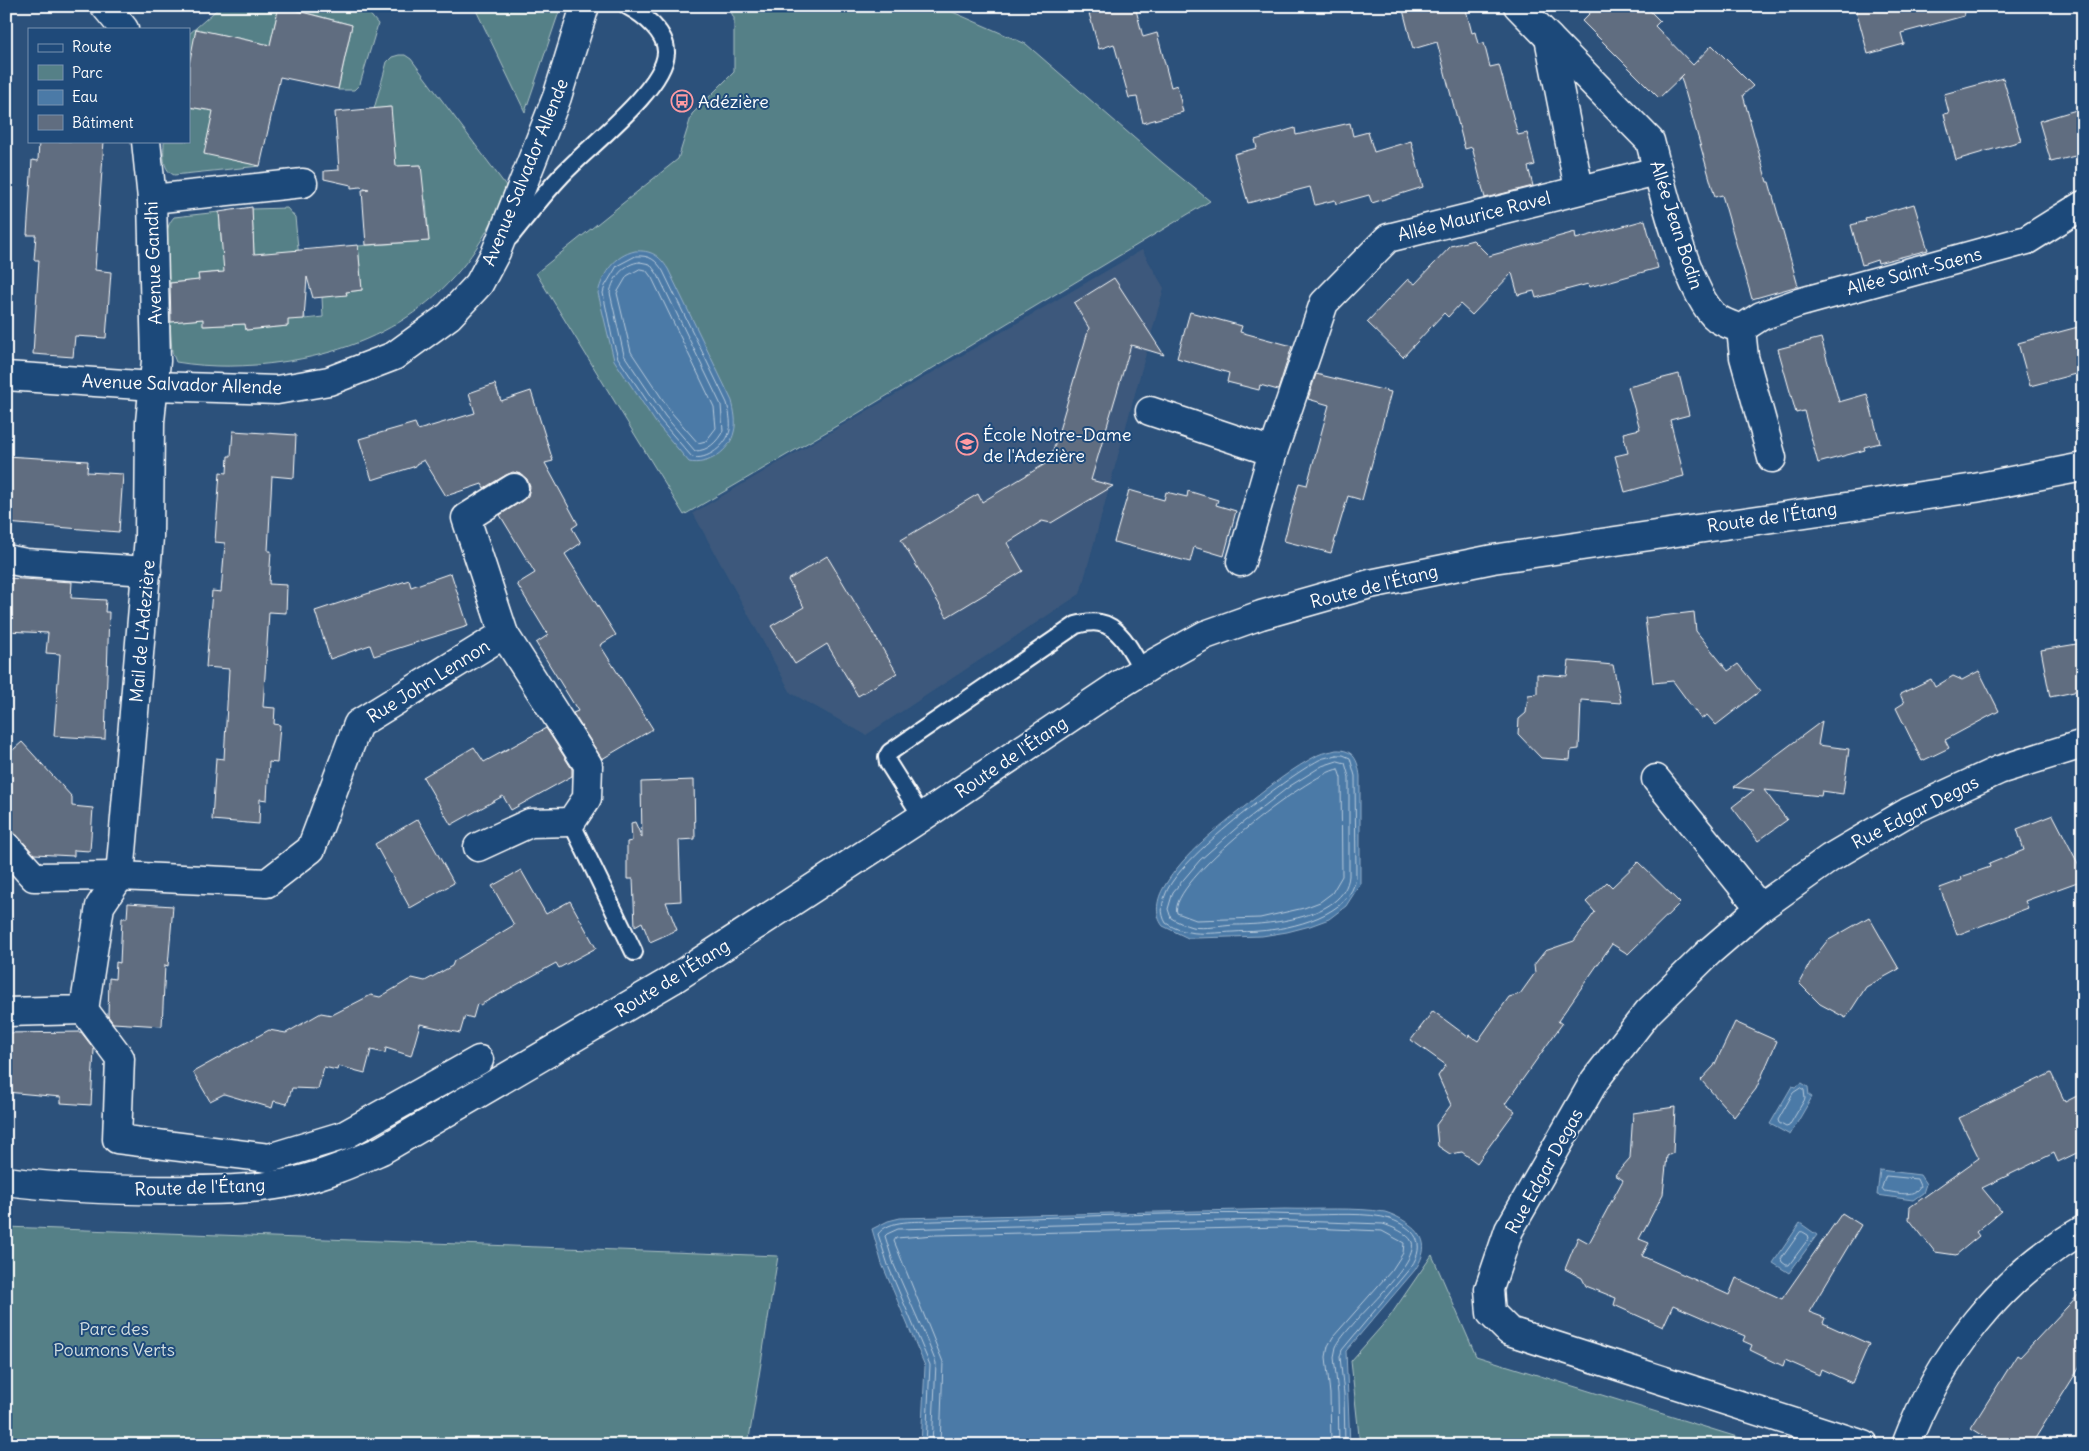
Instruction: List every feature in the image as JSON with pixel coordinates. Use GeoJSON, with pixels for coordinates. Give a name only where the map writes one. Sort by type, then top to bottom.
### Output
{"type":"FeatureCollection","features":[{"type":"Feature","properties":{"kind":"street"},"geometry":{"type":"LineString","coordinates":[[104,6],[123,28]]}},
{"type":"Feature","properties":{"kind":"street","name":"Avenue Salvador Allende"},"geometry":{"type":"LineString","coordinates":[[6,376],[154,386],[277,390],[329,381],[394,356],[449,316],[479,284],[496,252],[557,97],[585,6]]}},
{"type":"Feature","properties":{"kind":"street","name":"Allée Jean Bodin"},"geometry":{"type":"LineString","coordinates":[[1518,6],[1650,141],[1657,171],[1696,290],[1717,318],[1741,329]]}},
{"type":"Feature","properties":{"kind":"street"},"geometry":{"type":"LineString","coordinates":[[1549,38],[1579,189]]}},
{"type":"Feature","properties":{"kind":"street","name":"Avenue Gandhi"},"geometry":{"type":"LineString","coordinates":[[146,142],[152,199],[156,361],[154,386]]}},
{"type":"Feature","properties":{"kind":"street","name":"Allée Maurice Ravel"},"geometry":{"type":"LineString","coordinates":[[1241,562],[1273,452],[1324,303],[1388,238],[1657,171]]}},
{"type":"Feature","properties":{"kind":"street"},"geometry":{"type":"LineString","coordinates":[[152,199],[303,183]]}},
{"type":"Feature","properties":{"kind":"street","name":"Allée Saint-Saens"},"geometry":{"type":"LineString","coordinates":[[1741,329],[1761,316],[1798,303],[2027,240],[2083,205]]}},
{"type":"Feature","properties":{"kind":"street"},"geometry":{"type":"LineString","coordinates":[[1741,329],[1744,357],[1772,458]]}},
{"type":"Feature","properties":{"kind":"street","name":"Mail de L'Adezière"},"geometry":{"type":"LineString","coordinates":[[120,876],[147,571],[150,422],[154,386]]}},
{"type":"Feature","properties":{"kind":"street"},"geometry":{"type":"LineString","coordinates":[[1150,411],[1273,452]]}},
{"type":"Feature","properties":{"kind":"street","name":"Route de l'Étang"},"geometry":{"type":"LineString","coordinates":[[6,1181],[39,1186],[111,1190],[244,1189],[296,1181],[335,1170],[382,1150],[672,980],[922,817],[1142,670],[1205,635],[1261,615],[1370,584],[1494,559],[1975,488],[2083,467]]}},
{"type":"Feature","properties":{"kind":"street","name":"Rue John Lennon"},"geometry":{"type":"LineString","coordinates":[[514,488],[466,518],[504,634],[588,765],[587,798],[571,822]]}},
{"type":"Feature","properties":{"kind":"street"},"geometry":{"type":"LineString","coordinates":[[6,559],[26,563],[147,571]]}},
{"type":"Feature","properties":{"kind":"street","name":"Rue John Lennon"},"geometry":{"type":"LineString","coordinates":[[6,846],[34,877],[120,876],[267,883],[312,849],[358,724],[504,634]]}},
{"type":"Feature","properties":{"kind":"street","name":"Rue Edgar Degas"},"geometry":{"type":"LineString","coordinates":[[1864,1445],[1509,1332],[1491,1313],[1489,1289],[1509,1230],[1595,1080],[1648,1012],[1709,952],[1760,908],[1830,858],[1908,812],[1999,770],[2083,744]]}},
{"type":"Feature","properties":{"kind":"street"},"geometry":{"type":"LineString","coordinates":[[1656,779],[1760,908]]}},
{"type":"Feature","properties":{"kind":"street"},"geometry":{"type":"LineString","coordinates":[[478,847],[530,823],[571,822]]}},
{"type":"Feature","properties":{"kind":"street"},"geometry":{"type":"LineString","coordinates":[[120,876],[100,906],[84,1010],[120,1058],[117,1139],[269,1158],[345,1135],[479,1060]]}},
{"type":"Feature","properties":{"kind":"street"},"geometry":{"type":"LineString","coordinates":[[6,1012],[84,1010]]}},
{"type":"Feature","properties":{"kind":"street"},"geometry":{"type":"LineString","coordinates":[[1906,1445],[1928,1395],[1960,1342],[1996,1299],[2034,1264],[2083,1230]]}},
{"type":"Feature","properties":{"kind":"lane"},"geometry":{"type":"LineString","coordinates":[[496,252],[562,175],[647,92],[660,73],[666,53],[662,36],[637,11],[627,6]]}},
{"type":"Feature","properties":{"kind":"lane"},"geometry":{"type":"LineString","coordinates":[[922,817],[888,764],[890,752],[1076,624],[1102,623],[1116,631],[1130,649],[1142,670]]}},
{"type":"Feature","properties":{"kind":"lane"},"geometry":{"type":"LineString","coordinates":[[571,822],[634,952]]}},
{"type":"Feature","properties":{"kind":"shaded area","name":"École Notre-Dame de l'Adezière"},"geometry":{"type":"Polygon","coordinates":[[[1142,250],[1164,288],[1080,594],[866,735],[791,693],[693,513],[1142,250]]]}},
{"type":"Feature","properties":{"kind":"green space"},"geometry":{"type":"Polygon","coordinates":[[[221,6],[279,6],[270,45],[213,33],[206,65],[190,61],[190,33],[221,6]]]}},
{"type":"Feature","properties":{"kind":"green space"},"geometry":{"type":"Polygon","coordinates":[[[281,6],[363,6],[378,24],[360,84],[354,90],[338,90],[352,25],[281,6]]]}},
{"type":"Feature","properties":{"kind":"green space"},"geometry":{"type":"Polygon","coordinates":[[[474,6],[561,6],[525,112],[474,6]]]}},
{"type":"Feature","properties":{"kind":"green space"},"geometry":{"type":"Polygon","coordinates":[[[728,6],[939,6],[1026,44],[1163,163],[1210,201],[845,421],[684,515],[536,273],[678,159],[692,114],[734,72],[734,18],[728,6]]]}},
{"type":"Feature","properties":{"kind":"green space"},"geometry":{"type":"Polygon","coordinates":[[[405,55],[411,59],[507,187],[491,223],[471,256],[448,284],[421,308],[391,327],[357,343],[321,354],[269,364],[216,366],[176,362],[172,352],[170,322],[203,319],[204,326],[245,324],[246,330],[288,326],[284,273],[255,283],[220,272],[199,274],[199,280],[168,283],[166,239],[167,231],[174,217],[219,212],[221,242],[238,240],[239,255],[254,253],[252,209],[287,208],[295,217],[305,319],[323,317],[322,297],[362,290],[358,246],[429,241],[426,200],[405,201],[422,183],[421,165],[396,166],[390,107],[374,109],[387,62],[392,57],[405,55]]]}},
{"type":"Feature","properties":{"kind":"green space"},"geometry":{"type":"Polygon","coordinates":[[[210,93],[217,95],[204,153],[260,166],[174,175],[167,169],[165,165],[164,142],[190,142],[190,107],[206,110],[210,93]]]}},
{"type":"Feature","properties":{"kind":"green space","name":"Parc des Poumons Verts"},"geometry":{"type":"Polygon","coordinates":[[[6,1227],[778,1256],[748,1445],[6,1445],[6,1227]]]}},
{"type":"Feature","properties":{"kind":"green space"},"geometry":{"type":"Polygon","coordinates":[[[1432,1255],[1476,1356],[1763,1445],[1360,1445],[1351,1361],[1388,1319],[1432,1255]]]}},
{"type":"Feature","properties":{"kind":"water"},"geometry":{"type":"Polygon","coordinates":[[[635,251],[646,251],[654,254],[668,269],[732,401],[735,424],[732,439],[717,456],[703,462],[689,462],[656,423],[614,360],[598,293],[610,266],[621,257],[635,251]]]}},
{"type":"Feature","properties":{"kind":"water"},"geometry":{"type":"Polygon","coordinates":[[[1342,750],[1354,757],[1360,776],[1360,884],[1346,906],[1329,919],[1310,926],[1262,936],[1188,938],[1163,926],[1158,917],[1160,896],[1181,863],[1225,822],[1265,790],[1318,755],[1342,750]]]}},
{"type":"Feature","properties":{"kind":"water"},"geometry":{"type":"Polygon","coordinates":[[[1802,1083],[1808,1087],[1809,1095],[1812,1097],[1790,1135],[1770,1124],[1792,1086],[1795,1087],[1802,1083]]]}},
{"type":"Feature","properties":{"kind":"water"},"geometry":{"type":"Polygon","coordinates":[[[1880,1170],[1920,1175],[1926,1184],[1923,1193],[1913,1200],[1877,1195],[1880,1170]]]}},
{"type":"Feature","properties":{"kind":"water"},"geometry":{"type":"Polygon","coordinates":[[[1348,1209],[1385,1212],[1406,1222],[1422,1238],[1422,1256],[1415,1270],[1346,1351],[1350,1445],[921,1445],[925,1366],[882,1264],[872,1229],[888,1221],[900,1218],[1348,1209]]]}},
{"type":"Feature","properties":{"kind":"water"},"geometry":{"type":"Polygon","coordinates":[[[1800,1223],[1817,1235],[1789,1273],[1773,1263],[1800,1223]]]}},
{"type":"Feature","properties":{"kind":"building"},"geometry":{"type":"Polygon","coordinates":[[[279,6],[352,25],[338,89],[280,77],[260,166],[204,154],[213,111],[190,107],[190,60],[196,29],[270,45],[279,6]]]}},
{"type":"Feature","properties":{"kind":"building"},"geometry":{"type":"Polygon","coordinates":[[[1087,6],[1135,6],[1143,37],[1157,33],[1171,87],[1177,85],[1183,112],[1143,123],[1137,97],[1129,98],[1114,44],[1099,49],[1087,6]]]}},
{"type":"Feature","properties":{"kind":"building"},"geometry":{"type":"Polygon","coordinates":[[[1402,6],[1465,6],[1472,33],[1475,32],[1478,44],[1484,43],[1490,67],[1499,65],[1518,135],[1527,133],[1535,165],[1528,167],[1533,186],[1485,198],[1472,147],[1465,149],[1437,42],[1413,49],[1402,6]]]}},
{"type":"Feature","properties":{"kind":"building"},"geometry":{"type":"Polygon","coordinates":[[[1597,6],[1645,6],[1660,21],[1655,26],[1693,65],[1712,45],[1753,86],[1743,95],[1798,286],[1752,299],[1722,195],[1715,197],[1681,77],[1684,74],[1659,98],[1582,21],[1597,6]]]}},
{"type":"Feature","properties":{"kind":"building"},"geometry":{"type":"Polygon","coordinates":[[[1855,6],[1963,6],[1964,16],[1901,33],[1904,44],[1868,54],[1855,6]]]}},
{"type":"Feature","properties":{"kind":"building"},"geometry":{"type":"Polygon","coordinates":[[[2003,78],[2021,141],[1956,160],[1944,114],[1949,113],[1944,94],[2003,78]]]}},
{"type":"Feature","properties":{"kind":"building"},"geometry":{"type":"Polygon","coordinates":[[[391,107],[396,166],[421,165],[429,241],[366,245],[362,190],[369,189],[351,188],[351,185],[324,179],[324,171],[339,170],[335,112],[391,107]]]}},
{"type":"Feature","properties":{"kind":"building"},"geometry":{"type":"Polygon","coordinates":[[[2083,108],[2083,154],[2051,162],[2039,121],[2083,108]]]}},
{"type":"Feature","properties":{"kind":"building"},"geometry":{"type":"Polygon","coordinates":[[[1350,123],[1353,136],[1368,132],[1374,152],[1411,141],[1423,187],[1372,203],[1369,195],[1336,204],[1335,200],[1315,205],[1310,187],[1248,203],[1234,154],[1257,148],[1255,140],[1295,128],[1296,135],[1350,123]]]}},
{"type":"Feature","properties":{"kind":"building"},"geometry":{"type":"Polygon","coordinates":[[[39,142],[104,142],[95,270],[111,272],[106,338],[75,336],[73,357],[33,354],[39,260],[34,260],[36,235],[27,235],[32,160],[38,161],[39,142]]]}},
{"type":"Feature","properties":{"kind":"building"},"geometry":{"type":"Polygon","coordinates":[[[1914,204],[1928,250],[1878,263],[1877,260],[1862,265],[1851,225],[1866,221],[1865,218],[1914,204]]]}},
{"type":"Feature","properties":{"kind":"building"},"geometry":{"type":"Polygon","coordinates":[[[252,207],[254,254],[358,245],[362,290],[346,292],[347,295],[313,298],[307,277],[304,319],[288,320],[288,326],[246,330],[245,324],[203,326],[203,319],[171,322],[170,283],[199,280],[198,274],[224,272],[219,212],[252,207]]]}},
{"type":"Feature","properties":{"kind":"building"},"geometry":{"type":"Polygon","coordinates":[[[1645,220],[1658,268],[1589,287],[1588,284],[1536,298],[1534,291],[1518,295],[1512,273],[1472,315],[1460,304],[1448,317],[1444,313],[1403,357],[1367,322],[1408,279],[1415,284],[1451,246],[1473,240],[1489,256],[1575,232],[1576,239],[1645,220]]]}},
{"type":"Feature","properties":{"kind":"building"},"geometry":{"type":"Polygon","coordinates":[[[1114,278],[1164,355],[1131,345],[1091,480],[1113,486],[1051,523],[1042,521],[1007,543],[1023,571],[947,617],[901,540],[978,494],[982,502],[1050,461],[1089,328],[1074,303],[1114,278]]]}},
{"type":"Feature","properties":{"kind":"building"},"geometry":{"type":"Polygon","coordinates":[[[1190,312],[1242,326],[1240,332],[1292,346],[1278,390],[1260,385],[1259,390],[1227,382],[1229,373],[1177,358],[1190,312]]]}},
{"type":"Feature","properties":{"kind":"building"},"geometry":{"type":"Polygon","coordinates":[[[2078,327],[2083,342],[2083,372],[2030,386],[2018,343],[2078,327]]]}},
{"type":"Feature","properties":{"kind":"building"},"geometry":{"type":"Polygon","coordinates":[[[1821,338],[1839,402],[1867,394],[1880,443],[1864,447],[1865,450],[1818,463],[1804,411],[1796,413],[1778,349],[1821,338]]]}},
{"type":"Feature","properties":{"kind":"building"},"geometry":{"type":"Polygon","coordinates":[[[1316,374],[1391,392],[1362,500],[1348,496],[1331,553],[1284,541],[1299,483],[1307,485],[1329,405],[1308,399],[1316,374]]]}},
{"type":"Feature","properties":{"kind":"building"},"geometry":{"type":"Polygon","coordinates":[[[1679,374],[1689,415],[1670,420],[1684,476],[1625,492],[1615,456],[1628,453],[1623,433],[1640,429],[1628,387],[1679,374]]]}},
{"type":"Feature","properties":{"kind":"building"},"geometry":{"type":"Polygon","coordinates":[[[495,384],[501,401],[531,391],[553,461],[545,463],[578,524],[572,528],[581,543],[565,554],[616,635],[600,645],[653,729],[602,759],[573,713],[578,711],[536,643],[548,635],[517,584],[535,573],[500,515],[528,496],[530,487],[527,479],[521,474],[513,472],[484,488],[482,484],[446,496],[424,460],[416,464],[416,466],[372,480],[359,439],[415,423],[418,430],[475,413],[469,393],[495,384]]]}},
{"type":"Feature","properties":{"kind":"building"},"geometry":{"type":"Polygon","coordinates":[[[233,431],[296,435],[294,478],[272,476],[268,551],[271,551],[269,584],[287,585],[286,613],[269,612],[263,707],[275,708],[274,724],[280,725],[277,763],[269,762],[267,800],[260,799],[259,824],[212,820],[216,758],[224,759],[229,669],[206,667],[212,591],[221,592],[225,543],[215,542],[220,472],[227,473],[228,456],[231,456],[233,431]]]}},
{"type":"Feature","properties":{"kind":"building"},"geometry":{"type":"Polygon","coordinates":[[[6,456],[88,461],[87,472],[123,474],[119,532],[6,523],[6,456]]]}},
{"type":"Feature","properties":{"kind":"building"},"geometry":{"type":"Polygon","coordinates":[[[1129,490],[1164,500],[1166,492],[1187,497],[1188,491],[1218,500],[1216,505],[1236,511],[1224,556],[1194,547],[1190,562],[1114,542],[1129,490]]]}},
{"type":"Feature","properties":{"kind":"building"},"geometry":{"type":"Polygon","coordinates":[[[827,556],[897,673],[858,696],[827,644],[795,664],[771,626],[804,607],[788,580],[827,556]]]}},
{"type":"Feature","properties":{"kind":"building"},"geometry":{"type":"Polygon","coordinates":[[[451,573],[468,626],[374,656],[370,645],[330,659],[315,611],[409,580],[411,587],[451,573]]]}},
{"type":"Feature","properties":{"kind":"building"},"geometry":{"type":"Polygon","coordinates":[[[6,578],[72,582],[71,598],[106,600],[105,612],[109,612],[105,739],[54,736],[60,654],[46,653],[48,633],[6,631],[6,578]]]}},
{"type":"Feature","properties":{"kind":"building"},"geometry":{"type":"Polygon","coordinates":[[[1694,612],[1696,631],[1728,671],[1738,664],[1760,691],[1716,725],[1707,715],[1701,719],[1673,681],[1653,683],[1645,618],[1694,612]]]}},
{"type":"Feature","properties":{"kind":"building"},"geometry":{"type":"Polygon","coordinates":[[[2083,643],[2083,679],[2074,692],[2050,697],[2041,650],[2083,643]]]}},
{"type":"Feature","properties":{"kind":"building"},"geometry":{"type":"Polygon","coordinates":[[[1569,661],[1613,665],[1621,703],[1581,700],[1579,749],[1571,750],[1570,760],[1541,758],[1518,734],[1519,719],[1526,713],[1528,695],[1537,694],[1537,674],[1567,676],[1569,661]]]}},
{"type":"Feature","properties":{"kind":"building"},"geometry":{"type":"Polygon","coordinates":[[[1979,671],[1999,711],[1945,740],[1949,748],[1922,761],[1896,708],[1904,703],[1900,694],[1931,679],[1935,687],[1953,676],[1962,680],[1979,671]]]}},
{"type":"Feature","properties":{"kind":"building"},"geometry":{"type":"Polygon","coordinates":[[[1822,721],[1818,745],[1849,749],[1843,794],[1822,791],[1821,796],[1764,790],[1787,820],[1758,841],[1732,807],[1754,790],[1734,787],[1822,721]]]}},
{"type":"Feature","properties":{"kind":"building"},"geometry":{"type":"Polygon","coordinates":[[[546,728],[572,769],[572,776],[511,810],[503,796],[451,825],[423,777],[474,747],[484,762],[546,728]]]}},
{"type":"Feature","properties":{"kind":"building"},"geometry":{"type":"Polygon","coordinates":[[[22,742],[72,797],[72,806],[93,808],[90,851],[74,850],[74,856],[34,854],[17,835],[6,831],[6,756],[22,742]]]}},
{"type":"Feature","properties":{"kind":"building"},"geometry":{"type":"Polygon","coordinates":[[[694,780],[695,839],[679,840],[681,901],[666,902],[677,930],[650,942],[642,922],[635,926],[633,879],[627,879],[627,842],[632,841],[631,823],[635,822],[642,838],[641,782],[694,780]]]}},
{"type":"Feature","properties":{"kind":"building"},"geometry":{"type":"Polygon","coordinates":[[[2053,815],[2083,873],[2083,880],[2025,901],[2028,908],[1957,935],[1940,888],[1962,880],[1961,877],[1990,867],[1989,864],[2024,850],[2017,829],[2053,815]]]}},
{"type":"Feature","properties":{"kind":"building"},"geometry":{"type":"Polygon","coordinates":[[[418,819],[454,883],[410,908],[375,844],[418,819]]]}},
{"type":"Feature","properties":{"kind":"building"},"geometry":{"type":"Polygon","coordinates":[[[1638,862],[1680,903],[1628,954],[1612,944],[1558,1021],[1562,1024],[1505,1104],[1515,1111],[1477,1163],[1462,1152],[1450,1154],[1438,1146],[1436,1125],[1451,1105],[1438,1076],[1446,1065],[1411,1040],[1433,1011],[1468,1037],[1469,1035],[1478,1041],[1509,997],[1520,994],[1535,973],[1534,965],[1545,951],[1574,941],[1595,912],[1586,902],[1607,882],[1612,887],[1638,862]]]}},
{"type":"Feature","properties":{"kind":"building"},"geometry":{"type":"Polygon","coordinates":[[[521,870],[546,914],[570,901],[596,948],[559,968],[556,963],[480,1005],[477,1004],[473,1018],[465,1016],[460,1033],[420,1024],[411,1056],[386,1048],[385,1053],[371,1050],[365,1073],[338,1066],[337,1070],[324,1067],[318,1089],[292,1088],[287,1104],[274,1101],[272,1108],[224,1094],[210,1101],[193,1072],[269,1030],[286,1033],[321,1013],[332,1015],[371,995],[380,997],[412,978],[425,981],[452,966],[454,961],[514,925],[492,886],[521,870]]]}},
{"type":"Feature","properties":{"kind":"building"},"geometry":{"type":"Polygon","coordinates":[[[128,903],[173,906],[168,966],[165,965],[162,1026],[113,1023],[108,1016],[109,978],[115,979],[116,962],[120,963],[122,918],[127,918],[128,903]]]}},
{"type":"Feature","properties":{"kind":"building"},"geometry":{"type":"Polygon","coordinates":[[[1869,917],[1899,969],[1866,987],[1846,1018],[1820,1004],[1799,983],[1810,963],[1827,941],[1869,917]]]}},
{"type":"Feature","properties":{"kind":"building"},"geometry":{"type":"Polygon","coordinates":[[[1735,1022],[1777,1041],[1756,1089],[1734,1117],[1701,1080],[1714,1066],[1735,1022]]]}},
{"type":"Feature","properties":{"kind":"building"},"geometry":{"type":"Polygon","coordinates":[[[81,1032],[94,1049],[91,1105],[61,1103],[61,1097],[6,1092],[6,1033],[81,1032]]]}},
{"type":"Feature","properties":{"kind":"building"},"geometry":{"type":"Polygon","coordinates":[[[2051,1073],[2065,1102],[2083,1093],[2083,1150],[2058,1162],[2054,1153],[1982,1188],[2001,1211],[1976,1232],[1979,1236],[1956,1255],[1935,1252],[1909,1219],[1910,1207],[1979,1158],[1959,1118],[2051,1073]]]}},
{"type":"Feature","properties":{"kind":"building"},"geometry":{"type":"Polygon","coordinates":[[[1675,1107],[1673,1153],[1667,1156],[1663,1194],[1639,1239],[1649,1243],[1642,1256],[1729,1295],[1736,1278],[1782,1299],[1842,1213],[1861,1225],[1809,1312],[1825,1318],[1823,1323],[1869,1344],[1852,1383],[1821,1369],[1819,1375],[1785,1360],[1783,1366],[1750,1350],[1752,1345],[1743,1341],[1745,1336],[1673,1305],[1663,1327],[1614,1305],[1616,1298],[1586,1286],[1582,1278],[1565,1269],[1578,1237],[1589,1243],[1623,1180],[1615,1175],[1630,1158],[1633,1113],[1675,1107]]]}},
{"type":"Feature","properties":{"kind":"building"},"geometry":{"type":"Polygon","coordinates":[[[2083,1290],[2083,1362],[2031,1445],[1998,1445],[1971,1428],[2017,1355],[2020,1357],[2083,1290]]]}},
{"type":"Feature","properties":{"kind":"place","name":"Adézière"},"geometry":{"type":"Point","coordinates":[682,101]}},
{"type":"Feature","properties":{"kind":"place","name":"École Notre-Dame de l'Adezière"},"geometry":{"type":"Point","coordinates":[967,444]}}]}
